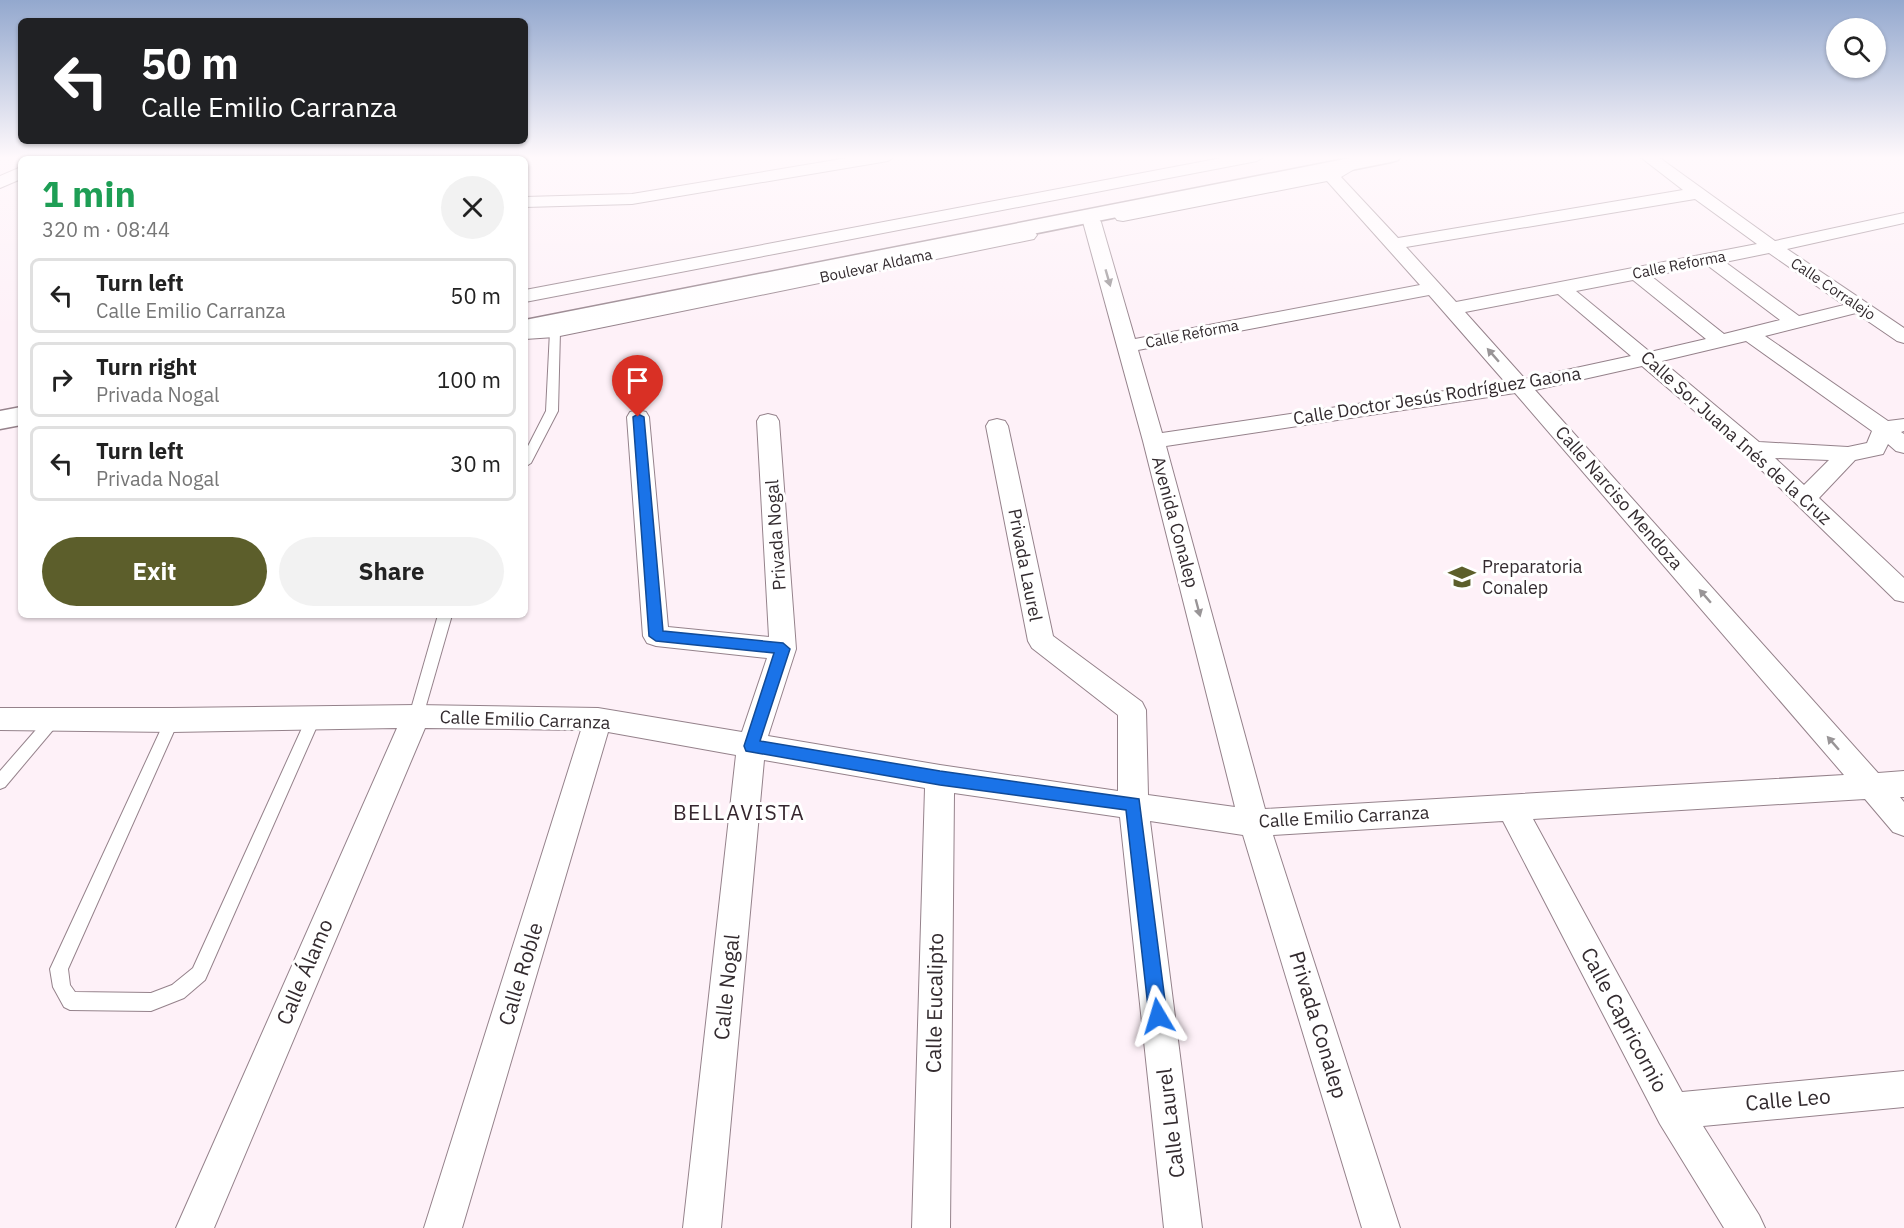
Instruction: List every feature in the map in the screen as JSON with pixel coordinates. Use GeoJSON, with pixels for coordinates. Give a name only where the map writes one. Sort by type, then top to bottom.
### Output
{"type":"FeatureCollection","features":[{"type":"Feature","properties":{"kind":"street"},"geometry":{"type":"LineString","coordinates":[[528,295],[935,213]]}},
{"type":"Feature","properties":{"kind":"street","name":"Boulevar Aldama"},"geometry":{"type":"LineString","coordinates":[[528,305],[1005,213]]}},
{"type":"Feature","properties":{"kind":"street","name":"Boulevar Aldama"},"geometry":{"type":"LineString","coordinates":[[528,327],[1100,213]]}},
{"type":"Feature","properties":{"kind":"street","name":"Boulevar Aldama"},"geometry":{"type":"LineString","coordinates":[[528,333],[555,331],[1136,213]]}},
{"type":"Feature","properties":{"kind":"street","name":"Calle Narciso Mendoza"},"geometry":{"type":"LineString","coordinates":[[1365,213],[1521,386],[1904,823]]}},
{"type":"Feature","properties":{"kind":"street"},"geometry":{"type":"LineString","coordinates":[[1393,244],[1577,213]]}},
{"type":"Feature","properties":{"kind":"street","name":"Calle Corralejo"},"geometry":{"type":"LineString","coordinates":[[1726,213],[1904,337]]}},
{"type":"Feature","properties":{"kind":"street","name":"Calle Reforma"},"geometry":{"type":"LineString","coordinates":[[1452,309],[1772,247],[1904,218]]}},
{"type":"Feature","properties":{"kind":"street","name":"Avenida Conalep"},"geometry":{"type":"LineString","coordinates":[[1092,222],[1154,441],[1254,823]]}},
{"type":"Feature","properties":{"kind":"street"},"geometry":{"type":"LineString","coordinates":[[1876,224],[1895,235]]}},
{"type":"Feature","properties":{"kind":"street"},"geometry":{"type":"LineString","coordinates":[[1710,259],[1796,323]]}},
{"type":"Feature","properties":{"kind":"street"},"geometry":{"type":"LineString","coordinates":[[1637,274],[1721,341]]}},
{"type":"Feature","properties":{"kind":"street","name":"Calle Reforma"},"geometry":{"type":"LineString","coordinates":[[1128,346],[1434,288]]}},
{"type":"Feature","properties":{"kind":"street","name":"Calle Sor Juana Inés de la Cruz"},"geometry":{"type":"LineString","coordinates":[[1563,289],[1753,450],[1904,593]]}},
{"type":"Feature","properties":{"kind":"street","name":"Calle Doctor Jesús Rodríguez Gaona"},"geometry":{"type":"LineString","coordinates":[[1154,441],[1521,386],[1647,359],[1858,307]]}},
{"type":"Feature","properties":{"kind":"street"},"geometry":{"type":"LineString","coordinates":[[1749,334],[1894,427],[1904,446]]}},
{"type":"Feature","properties":{"kind":"street"},"geometry":{"type":"LineString","coordinates":[[0,420],[18,417]]}},
{"type":"Feature","properties":{"kind":"street"},"geometry":{"type":"LineString","coordinates":[[638,417],[656,636],[783,649]]}},
{"type":"Feature","properties":{"kind":"street","name":"Privada Nogal"},"geometry":{"type":"LineString","coordinates":[[751,746],[783,649],[768,421]]}},
{"type":"Feature","properties":{"kind":"street","name":"Privada Laurel"},"geometry":{"type":"LineString","coordinates":[[998,426],[1041,641],[1132,710],[1133,804]]}},
{"type":"Feature","properties":{"kind":"street"},"geometry":{"type":"LineString","coordinates":[[1753,450],[1848,454],[1875,448],[1894,427]]}},
{"type":"Feature","properties":{"kind":"street"},"geometry":{"type":"LineString","coordinates":[[1805,498],[1848,454]]}},
{"type":"Feature","properties":{"kind":"street","name":"Calle Emilio Carranza"},"geometry":{"type":"LineString","coordinates":[[0,718],[172,720],[416,716],[598,719],[940,778],[1254,823],[1904,784]]}},
{"type":"Feature","properties":{"kind":"street","name":"Calle Álamo"},"geometry":{"type":"LineString","coordinates":[[195,1228],[416,716]]}},
{"type":"Feature","properties":{"kind":"street","name":"Calle Roble"},"geometry":{"type":"LineString","coordinates":[[443,1228],[598,719]]}},
{"type":"Feature","properties":{"kind":"street","name":"Calle Nogal"},"geometry":{"type":"LineString","coordinates":[[702,1228],[751,746]]}},
{"type":"Feature","properties":{"kind":"street","name":"Calle Eucalipto"},"geometry":{"type":"LineString","coordinates":[[931,1228],[940,778]]}},
{"type":"Feature","properties":{"kind":"street","name":"Calle Laurel"},"geometry":{"type":"LineString","coordinates":[[1133,804],[1183,1228]]}},
{"type":"Feature","properties":{"kind":"street","name":"Calle Capricornio"},"geometry":{"type":"LineString","coordinates":[[1511,808],[1673,1111],[1746,1228]]}},
{"type":"Feature","properties":{"kind":"street","name":"Privada Conalep"},"geometry":{"type":"LineString","coordinates":[[1254,823],[1381,1228]]}},
{"type":"Feature","properties":{"kind":"street","name":"Calle Leo"},"geometry":{"type":"LineString","coordinates":[[1673,1111],[1904,1089]]}},
{"type":"Feature","properties":{"kind":"lane"},"geometry":{"type":"LineString","coordinates":[[528,457],[552,411],[555,331]]}},
{"type":"Feature","properties":{"kind":"lane"},"geometry":{"type":"LineString","coordinates":[[416,716],[444,618]]}},
{"type":"Feature","properties":{"kind":"lane"},"geometry":{"type":"LineString","coordinates":[[172,720],[59,969],[62,987],[70,1001],[151,1002],[178,992],[199,974],[314,717]]}},
{"type":"Feature","properties":{"kind":"lane"},"geometry":{"type":"LineString","coordinates":[[0,782],[53,720]]}},
{"type":"Feature","properties":{"kind":"place","name":"Preparatoria Conalep"},"geometry":{"type":"Point","coordinates":[1462,577]}},
{"type":"Feature","properties":{"kind":"district","name":"BELLAVISTA"},"geometry":{"type":"Point","coordinates":[739,813]}},
{"type":"Feature","properties":{"kind":"route"},"geometry":{"type":"LineString","coordinates":[[638,417],[656,636],[783,649],[751,746],[940,778],[1133,804],[1158,1016]]}}]}
